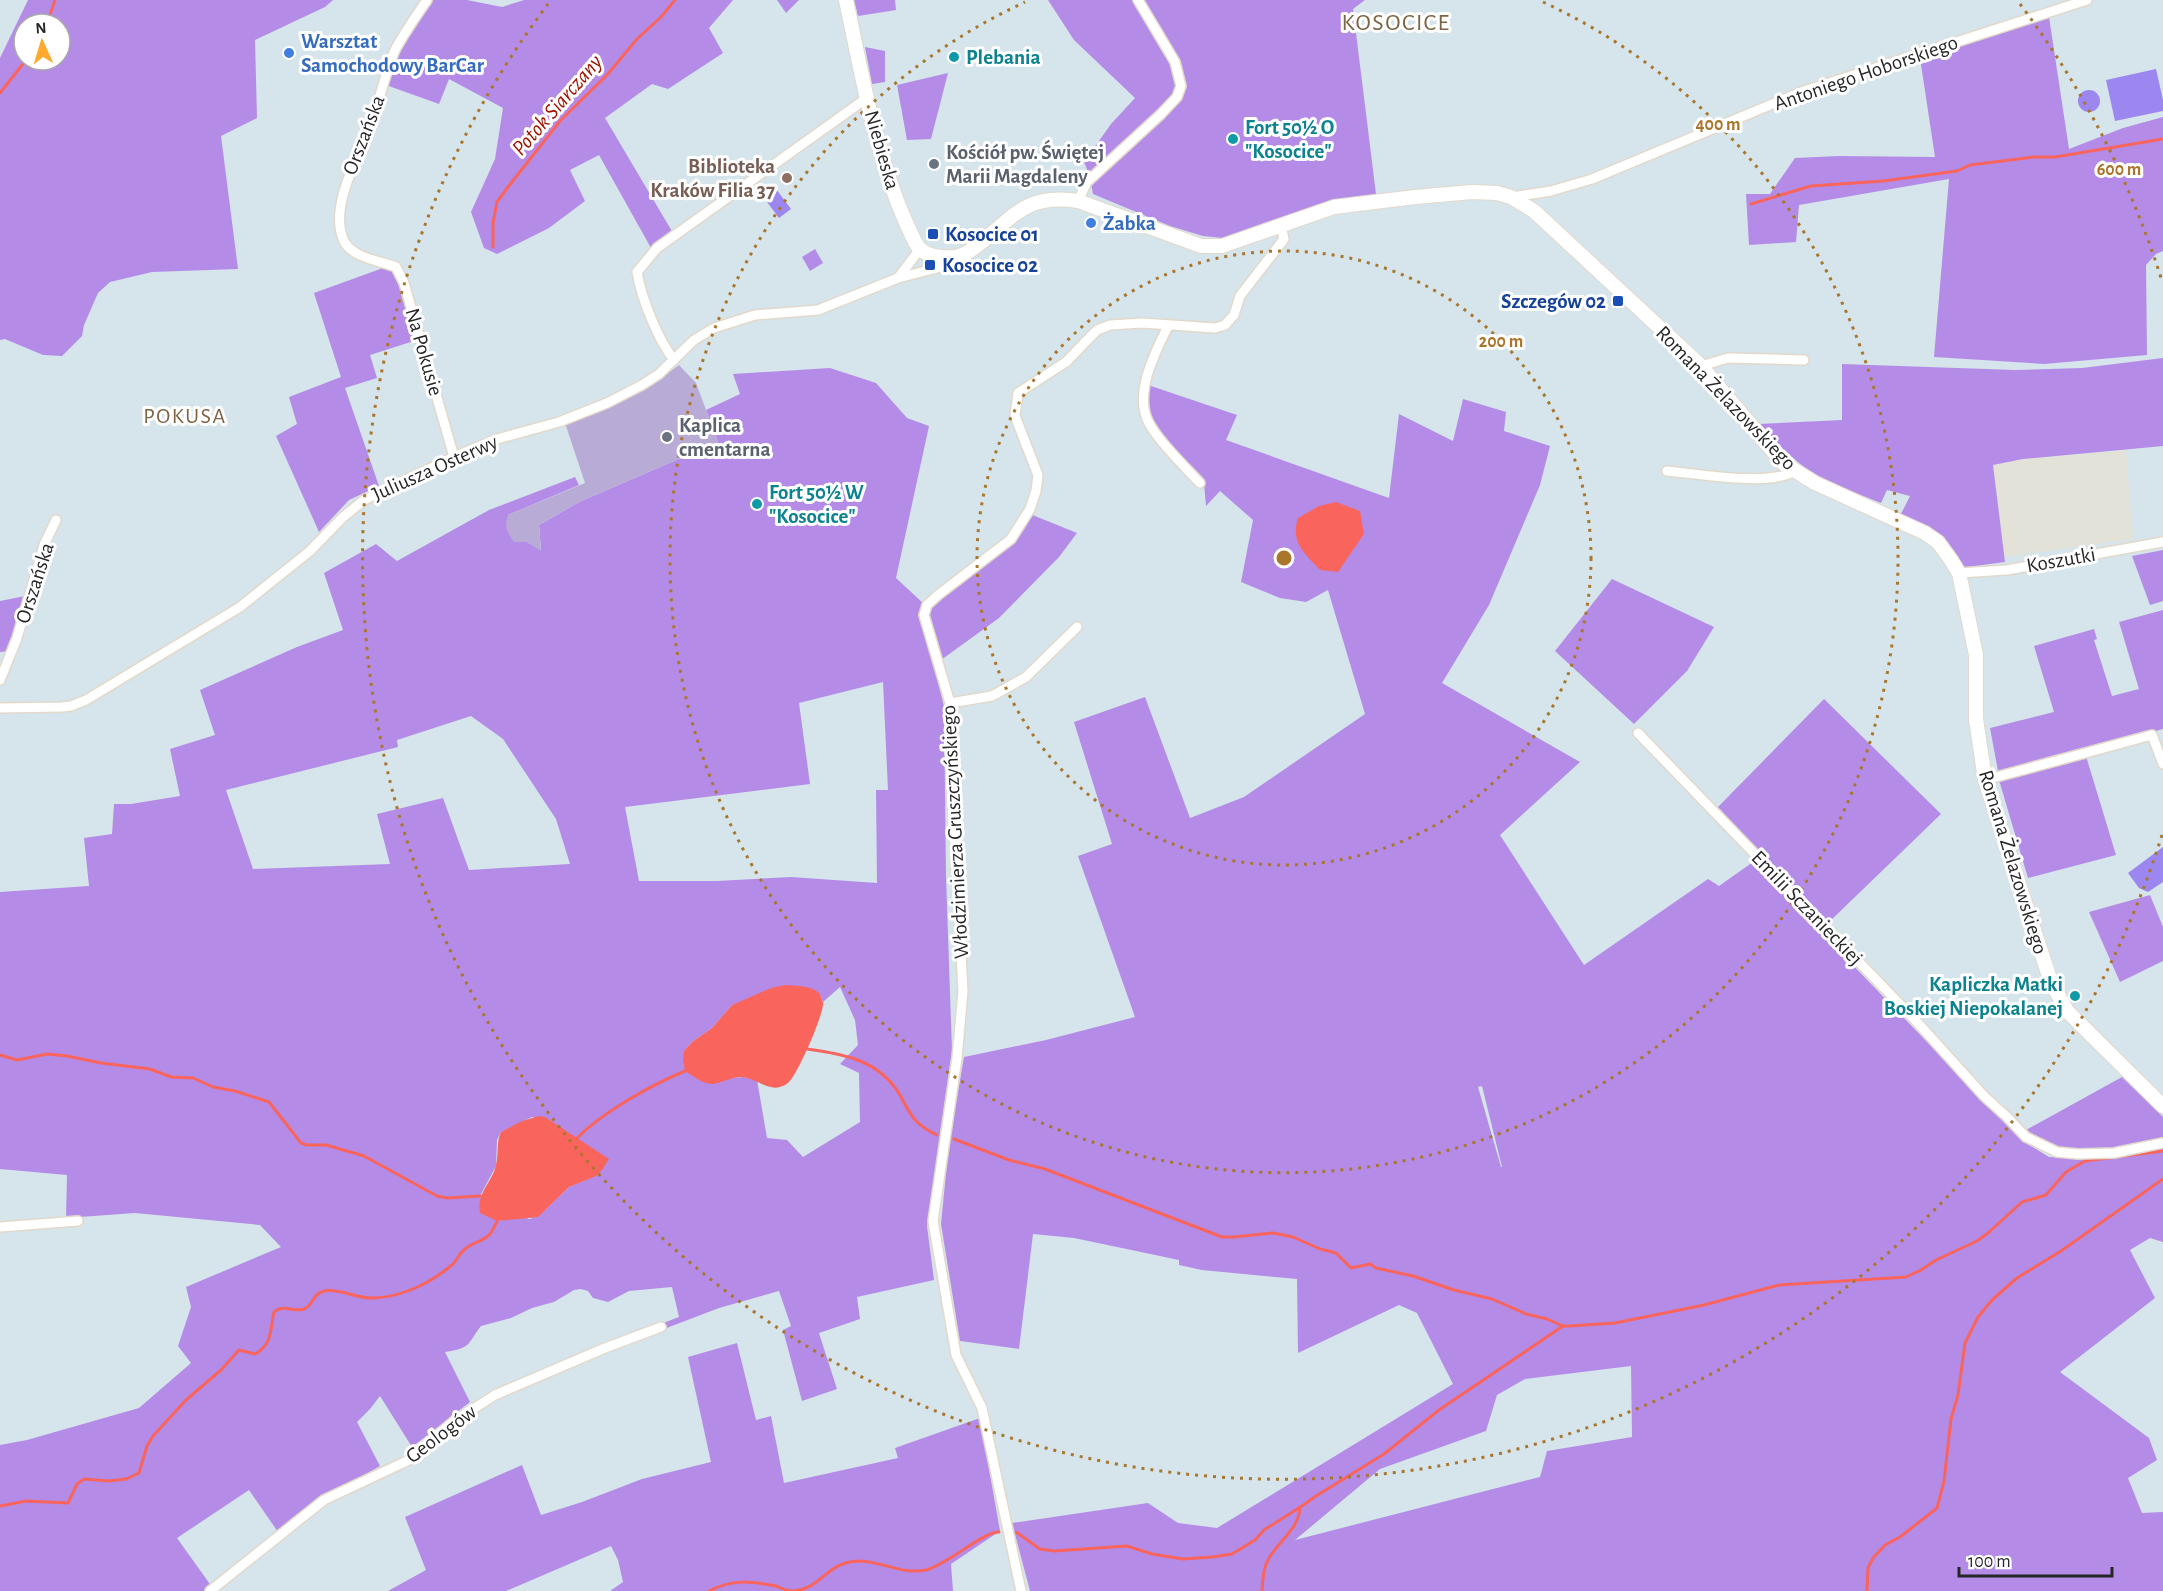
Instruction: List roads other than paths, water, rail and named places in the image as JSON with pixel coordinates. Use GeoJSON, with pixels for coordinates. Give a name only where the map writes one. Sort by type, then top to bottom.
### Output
{"type":"FeatureCollection","features":[{"type":"Feature","properties":{"kind":"street","name":"Orszańska"},"geometry":{"type":"LineString","coordinates":[[378,260],[362,256],[347,245],[343,239],[340,223],[344,190],[374,117],[395,50],[427,0]]}},
{"type":"Feature","properties":{"kind":"street","name":"Niebieska"},"geometry":{"type":"LineString","coordinates":[[846,0],[867,99],[890,182],[920,249]]}},
{"type":"Feature","properties":{"kind":"street"},"geometry":{"type":"LineString","coordinates":[[1078,201],[1087,182],[1161,114],[1177,97],[1181,86],[1175,62],[1138,0]]}},
{"type":"Feature","properties":{"kind":"street","name":"Antoniego Hoborskiego"},"geometry":{"type":"LineString","coordinates":[[1511,197],[1551,191],[1592,179],[1804,91],[2087,0]]}},
{"type":"Feature","properties":{"kind":"street"},"geometry":{"type":"LineString","coordinates":[[674,360],[661,338],[639,286],[636,272],[657,248],[867,99]]}},
{"type":"Feature","properties":{"kind":"street","name":"Romana Żelazowskiego"},"geometry":{"type":"LineString","coordinates":[[1078,201],[1201,246],[1222,246],[1334,207],[1472,192],[1497,193],[1511,197],[1534,212],[1701,366],[1783,463],[1858,504],[1912,525],[1938,542],[1959,573],[1977,655],[1976,719],[1985,780],[2051,982],[2067,1011],[2163,1106]]}},
{"type":"Feature","properties":{"kind":"street","name":"Juliusza Osterwy"},"geometry":{"type":"LineString","coordinates":[[0,708],[62,707],[86,700],[240,607],[310,551],[342,518],[364,500],[497,439],[559,422],[607,403],[642,385],[674,360],[694,340],[714,327],[755,315],[818,310],[898,278],[953,264],[1029,204],[1059,198],[1078,201]]}},
{"type":"Feature","properties":{"kind":"street","name":"Włodzimierza Gruszczyńskiego"},"geometry":{"type":"LineString","coordinates":[[1021,1591],[982,1408],[956,1355],[933,1221],[957,1058],[963,991],[951,771],[950,703],[924,615],[927,605],[938,595],[1011,539],[1030,509],[1038,475],[1015,416],[1018,393],[1066,362],[1097,330],[1122,323],[1215,328],[1225,325],[1234,315],[1240,296],[1284,239],[1281,226]]}},
{"type":"Feature","properties":{"kind":"street"},"geometry":{"type":"LineString","coordinates":[[898,278],[920,249],[948,258],[966,253]]}},
{"type":"Feature","properties":{"kind":"street","name":"Na Pokusie"},"geometry":{"type":"LineString","coordinates":[[378,260],[396,267],[404,283],[454,457]]}},
{"type":"Feature","properties":{"kind":"street"},"geometry":{"type":"LineString","coordinates":[[1168,326],[1147,376],[1144,398],[1146,418],[1159,438],[1200,483]]}},
{"type":"Feature","properties":{"kind":"street"},"geometry":{"type":"LineString","coordinates":[[1701,366],[1728,358],[1804,360]]}},
{"type":"Feature","properties":{"kind":"street"},"geometry":{"type":"LineString","coordinates":[[1666,471],[1763,479],[1785,476],[1794,471]]}},
{"type":"Feature","properties":{"kind":"street","name":"Orszańska"},"geometry":{"type":"LineString","coordinates":[[0,680],[17,638],[44,545],[57,520]]}},
{"type":"Feature","properties":{"kind":"street","name":"Koszutki"},"geometry":{"type":"LineString","coordinates":[[1959,573],[2007,570],[2163,542]]}},
{"type":"Feature","properties":{"kind":"street"},"geometry":{"type":"LineString","coordinates":[[950,703],[992,696],[1026,677],[1077,627]]}},
{"type":"Feature","properties":{"kind":"street","name":"Emilii Sczanieckiej"},"geometry":{"type":"LineString","coordinates":[[1638,734],[1984,1096],[2026,1137],[2056,1152],[2078,1154],[2114,1153],[2163,1143]]}},
{"type":"Feature","properties":{"kind":"street"},"geometry":{"type":"LineString","coordinates":[[1985,780],[2152,735],[2163,764]]}},
{"type":"Feature","properties":{"kind":"street"},"geometry":{"type":"LineString","coordinates":[[0,1227],[78,1221]]}},
{"type":"Feature","properties":{"kind":"street","name":"Geologów"},"geometry":{"type":"LineString","coordinates":[[210,1591],[324,1500],[410,1460],[453,1422],[495,1395],[604,1348],[661,1327]]}},
{"type":"Feature","properties":{"kind":"waterway"},"geometry":{"type":"LineString","coordinates":[[51,12],[55,0]]}},
{"type":"Feature","properties":{"kind":"waterway","name":"Potok Siarczany"},"geometry":{"type":"LineString","coordinates":[[493,247],[493,223],[497,202],[508,187],[560,121],[607,75],[637,39],[661,17],[675,0]]}},
{"type":"Feature","properties":{"kind":"waterway"},"geometry":{"type":"LineString","coordinates":[[0,93],[17,72]]}},
{"type":"Feature","properties":{"kind":"waterway"},"geometry":{"type":"LineString","coordinates":[[1751,204],[1811,186],[1883,181],[1957,171],[1970,165],[2034,157],[2055,157],[2163,139]]}},
{"type":"Feature","properties":{"kind":"waterway"},"geometry":{"type":"LineString","coordinates":[[807,1049],[834,1053],[871,1066],[891,1083],[919,1123],[937,1135]]}},
{"type":"Feature","properties":{"kind":"waterway"},"geometry":{"type":"LineString","coordinates":[[0,1055],[17,1060],[47,1054],[67,1056],[150,1069],[171,1077],[193,1078],[213,1087],[235,1091],[269,1102],[301,1143],[326,1145],[364,1156],[437,1196],[447,1198],[480,1196]]}},
{"type":"Feature","properties":{"kind":"waterway"},"geometry":{"type":"LineString","coordinates":[[577,1138],[628,1100],[685,1071]]}},
{"type":"Feature","properties":{"kind":"waterway"},"geometry":{"type":"LineString","coordinates":[[954,1139],[1009,1160],[1045,1169],[1222,1237],[1273,1233],[1293,1237],[1320,1249],[1336,1253],[1351,1268],[1370,1264],[1376,1268],[1413,1276],[1454,1290],[1492,1299],[1526,1314],[1563,1326],[1615,1323],[1704,1305],[1779,1285],[1906,1277],[1977,1241],[2022,1202],[2046,1195],[2066,1172],[2085,1161],[2163,1151]]}},
{"type":"Feature","properties":{"kind":"waterway"},"geometry":{"type":"LineString","coordinates":[[1867,1591],[1868,1568],[1873,1558],[1885,1545],[1900,1537],[1937,1508],[1944,1481],[1951,1419],[1958,1395],[1965,1343],[1978,1317],[1992,1300],[2017,1278],[2061,1251],[2163,1179]]}},
{"type":"Feature","properties":{"kind":"waterway"},"geometry":{"type":"LineString","coordinates":[[0,1506],[26,1501],[68,1503],[77,1484],[84,1479],[109,1481],[126,1479],[139,1473],[147,1446],[153,1436],[186,1400],[221,1370],[239,1350],[255,1354],[265,1346],[270,1336],[274,1312],[278,1309],[304,1309],[317,1295],[330,1290],[374,1298],[395,1295],[416,1288],[444,1271],[467,1248],[488,1236],[497,1221]]}},
{"type":"Feature","properties":{"kind":"waterway"},"geometry":{"type":"LineString","coordinates":[[1016,1532],[1040,1549],[1054,1551],[1127,1546],[1152,1554],[1183,1559],[1232,1554],[1255,1540],[1264,1530],[1384,1454],[1439,1410],[1563,1326]]}},
{"type":"Feature","properties":{"kind":"waterway"},"geometry":{"type":"LineString","coordinates":[[1262,1591],[1267,1562],[1296,1522],[1300,1508]]}},
{"type":"Feature","properties":{"kind":"waterway"},"geometry":{"type":"LineString","coordinates":[[709,1591],[726,1584],[741,1582],[766,1584],[791,1591],[803,1589],[847,1562],[875,1563],[909,1571],[926,1570],[945,1562],[984,1537],[999,1532]]}},
{"type":"Feature","properties":{"kind":"place","name":"Warsztat Samochodowy BarCar"},"geometry":{"type":"Point","coordinates":[289,53]}},
{"type":"Feature","properties":{"kind":"place","name":"Plebania"},"geometry":{"type":"Point","coordinates":[954,57]}},
{"type":"Feature","properties":{"kind":"place","name":"Fort 50½ O \"Kosocice\""},"geometry":{"type":"Point","coordinates":[1233,139]}},
{"type":"Feature","properties":{"kind":"place","name":"Kościół pw. Świętej Marii Magdaleny"},"geometry":{"type":"Point","coordinates":[934,164]}},
{"type":"Feature","properties":{"kind":"place","name":"Biblioteka Kraków Filia 37"},"geometry":{"type":"Point","coordinates":[787,178]}},
{"type":"Feature","properties":{"kind":"place","name":"Żabka"},"geometry":{"type":"Point","coordinates":[1091,223]}},
{"type":"Feature","properties":{"kind":"place","name":"Kosocice 01"},"geometry":{"type":"Point","coordinates":[933,234]}},
{"type":"Feature","properties":{"kind":"place","name":"Kosocice 02"},"geometry":{"type":"Point","coordinates":[930,265]}},
{"type":"Feature","properties":{"kind":"place","name":"Szczegów 02"},"geometry":{"type":"Point","coordinates":[1618,301]}},
{"type":"Feature","properties":{"kind":"place","name":"Kaplica cmentarna"},"geometry":{"type":"Point","coordinates":[667,437]}},
{"type":"Feature","properties":{"kind":"place","name":"Fort 50½ W \"Kosocice\""},"geometry":{"type":"Point","coordinates":[757,504]}},
{"type":"Feature","properties":{"kind":"place","name":"Kapliczka Matki Boskiej Niepokalanej"},"geometry":{"type":"Point","coordinates":[2075,996]}},
{"type":"Feature","properties":{"kind":"district","name":"KOSOCICE"},"geometry":{"type":"Point","coordinates":[1396,23]}},
{"type":"Feature","properties":{"kind":"district","name":"POKUSA"},"geometry":{"type":"Point","coordinates":[185,416]}}]}
